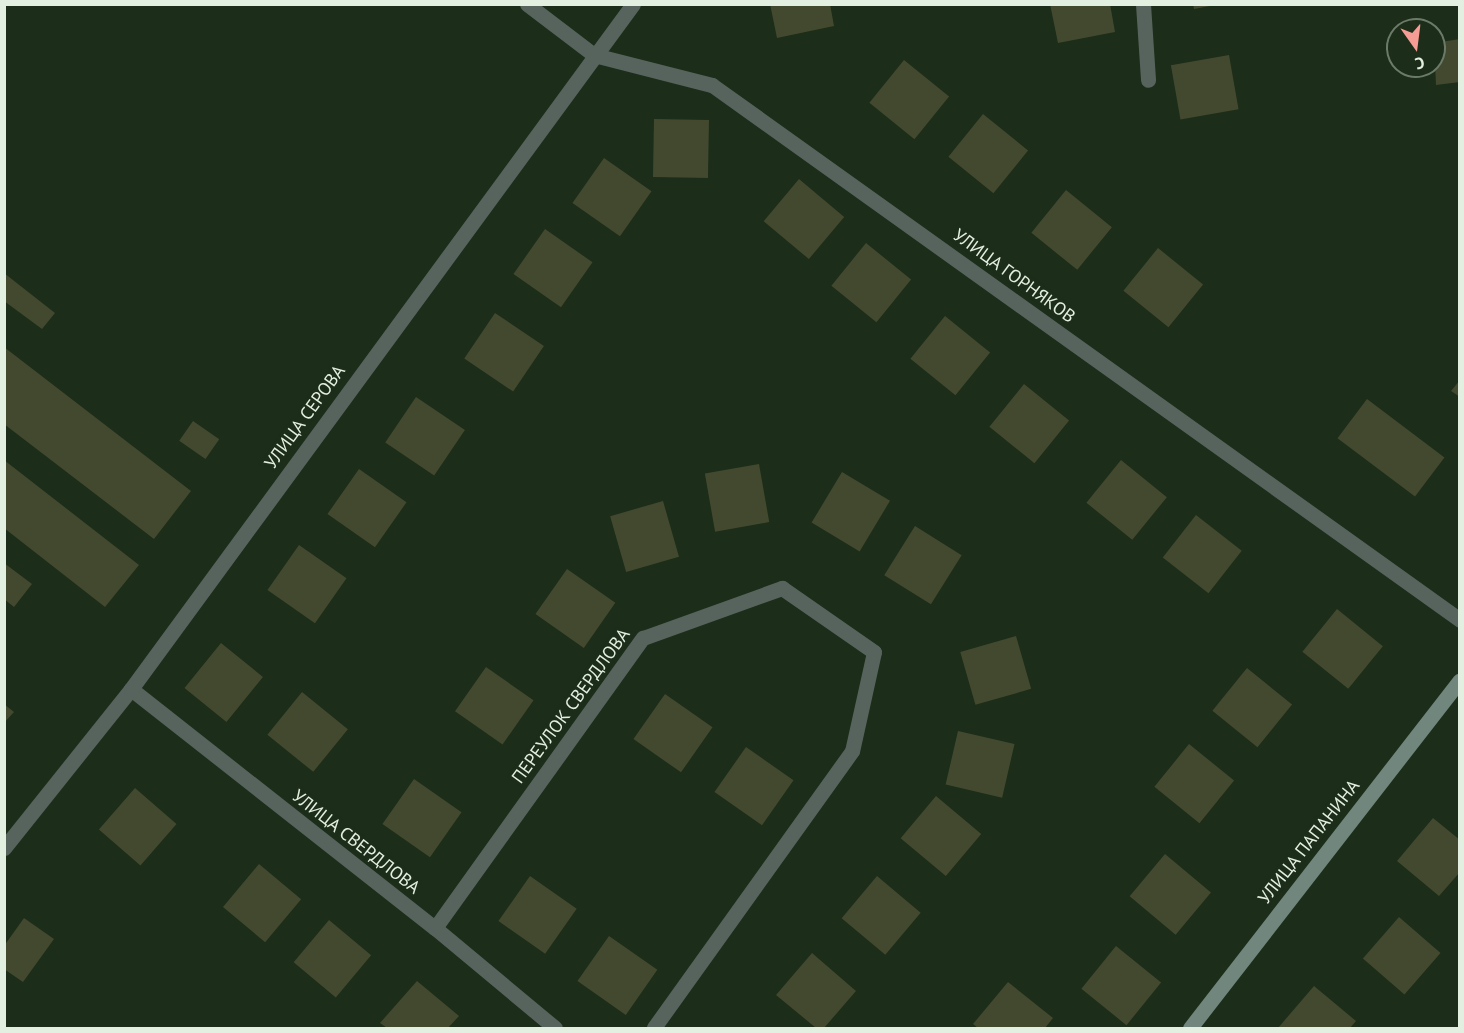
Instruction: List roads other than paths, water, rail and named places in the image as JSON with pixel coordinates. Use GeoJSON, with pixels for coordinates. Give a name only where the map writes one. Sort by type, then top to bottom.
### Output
{"type":"FeatureCollection","features":[{"type":"Feature","properties":{"kind":"street","name":"УЛИЦА ГОРНЯКОВ"},"geometry":{"type":"LineString","coordinates":[[527,4],[594,55],[712,85],[1460,620]]}},
{"type":"Feature","properties":{"kind":"street","name":"УЛИЦА СЕРОВА"},"geometry":{"type":"LineString","coordinates":[[4,848],[131,689],[633,4]]}},
{"type":"Feature","properties":{"kind":"street"},"geometry":{"type":"LineString","coordinates":[[1143,4],[1148,80]]}},
{"type":"Feature","properties":{"kind":"street","name":"ПЕРЕУЛОК СВЕРДЛОВА"},"geometry":{"type":"LineString","coordinates":[[435,928],[643,638],[782,588],[874,652],[852,751],[654,1029]]}},
{"type":"Feature","properties":{"kind":"street","name":"УЛИЦА ПАПАНИНА"},"geometry":{"type":"LineString","coordinates":[[1190,1029],[1460,680]]}},
{"type":"Feature","properties":{"kind":"street","name":"УЛИЦА СВЕРДЛОВА"},"geometry":{"type":"LineString","coordinates":[[131,689],[435,928],[555,1029]]}}]}
